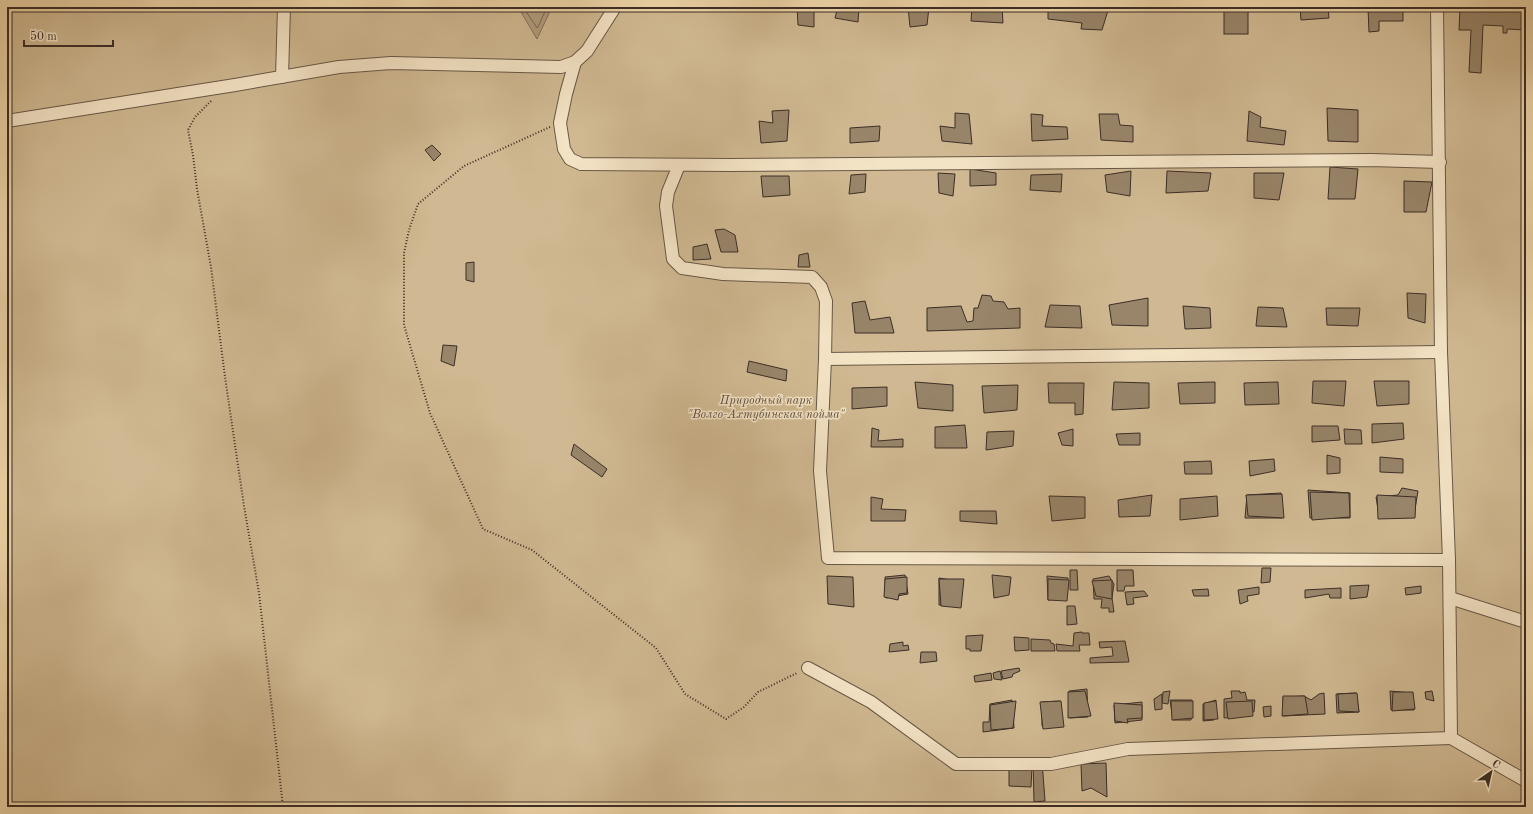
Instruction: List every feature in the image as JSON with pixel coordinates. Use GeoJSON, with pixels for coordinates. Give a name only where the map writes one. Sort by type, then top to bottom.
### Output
{"type":"FeatureCollection","features":[{"type":"Feature","properties":{"kind":"street"},"geometry":{"type":"LineString","coordinates":[[282,77],[284,7]]}},
{"type":"Feature","properties":{"kind":"street"},"geometry":{"type":"LineString","coordinates":[[7,121],[226,87],[338,67],[391,63],[561,67],[575,62],[587,51],[615,7]]}},
{"type":"Feature","properties":{"kind":"street"},"geometry":{"type":"LineString","coordinates":[[1437,7],[1440,162],[1441,352],[1450,598],[1451,738]]}},
{"type":"Feature","properties":{"kind":"street"},"geometry":{"type":"LineString","coordinates":[[575,62],[560,122],[564,149],[570,159],[581,164],[679,165],[1363,160],[1440,162]]}},
{"type":"Feature","properties":{"kind":"street"},"geometry":{"type":"LineString","coordinates":[[679,165],[668,192],[666,206],[672,259],[682,268],[723,274],[812,277],[821,287],[826,301],[820,471],[828,558],[1449,560]]}},
{"type":"Feature","properties":{"kind":"street"},"geometry":{"type":"LineString","coordinates":[[825,359],[1441,352]]}},
{"type":"Feature","properties":{"kind":"street"},"geometry":{"type":"LineString","coordinates":[[1450,598],[1526,622]]}},
{"type":"Feature","properties":{"kind":"street"},"geometry":{"type":"LineString","coordinates":[[808,668],[871,702],[956,764],[1051,764],[1128,749],[1451,738],[1526,782]]}},
{"type":"Feature","properties":{"kind":"path"},"geometry":{"type":"LineString","coordinates":[[226,87],[195,117],[188,130],[211,266],[244,506],[259,593],[283,807]]}},
{"type":"Feature","properties":{"kind":"path"},"geometry":{"type":"LineString","coordinates":[[560,122],[464,166],[418,204],[409,230],[404,253],[404,325],[430,413],[483,529],[532,550],[656,648],[685,694],[726,718],[744,707],[758,692],[808,668]]}},
{"type":"Feature","properties":{"kind":"green space","name":"Природный парк \"Волго-Ахтубинская пойма\""},"geometry":{"type":"Polygon","coordinates":[[[7,7],[1526,7],[1526,807],[7,807],[7,7]]]}},
{"type":"Feature","properties":{"kind":"water"},"geometry":{"type":"Polygon","coordinates":[[[518,7],[552,7],[537,39],[518,7]]]}},
{"type":"Feature","properties":{"kind":"building"},"geometry":{"type":"Polygon","coordinates":[[[797,7],[814,7],[814,27],[798,25],[797,7]]]}},
{"type":"Feature","properties":{"kind":"building"},"geometry":{"type":"Polygon","coordinates":[[[838,7],[859,7],[858,22],[835,18],[838,7]]]}},
{"type":"Feature","properties":{"kind":"building"},"geometry":{"type":"Polygon","coordinates":[[[908,7],[929,7],[927,25],[910,27],[908,7]]]}},
{"type":"Feature","properties":{"kind":"building"},"geometry":{"type":"Polygon","coordinates":[[[972,7],[1002,7],[1003,23],[971,21],[972,7]]]}},
{"type":"Feature","properties":{"kind":"building"},"geometry":{"type":"Polygon","coordinates":[[[1048,7],[1109,7],[1102,30],[1081,29],[1082,23],[1048,19],[1048,7]]]}},
{"type":"Feature","properties":{"kind":"building"},"geometry":{"type":"Polygon","coordinates":[[[1224,7],[1248,7],[1248,34],[1224,34],[1224,7]]]}},
{"type":"Feature","properties":{"kind":"building"},"geometry":{"type":"Polygon","coordinates":[[[1300,7],[1328,7],[1329,18],[1301,20],[1300,7]]]}},
{"type":"Feature","properties":{"kind":"building"},"geometry":{"type":"Polygon","coordinates":[[[1368,7],[1403,7],[1403,21],[1379,21],[1379,31],[1369,32],[1368,7]]]}},
{"type":"Feature","properties":{"kind":"building"},"geometry":{"type":"Polygon","coordinates":[[[1460,8],[1526,11],[1526,30],[1507,29],[1507,33],[1503,33],[1503,26],[1483,25],[1481,73],[1469,72],[1471,30],[1459,30],[1460,8]]]}},
{"type":"Feature","properties":{"kind":"building"},"geometry":{"type":"Polygon","coordinates":[[[1327,108],[1358,110],[1358,142],[1328,141],[1327,108]]]}},
{"type":"Feature","properties":{"kind":"building"},"geometry":{"type":"Polygon","coordinates":[[[789,110],[787,141],[761,143],[759,121],[773,123],[772,111],[789,110]]]}},
{"type":"Feature","properties":{"kind":"building"},"geometry":{"type":"Polygon","coordinates":[[[1249,111],[1261,117],[1260,127],[1286,131],[1284,145],[1247,141],[1249,111]]]}},
{"type":"Feature","properties":{"kind":"building"},"geometry":{"type":"Polygon","coordinates":[[[955,113],[969,114],[972,144],[942,141],[940,126],[955,128],[955,113]]]}},
{"type":"Feature","properties":{"kind":"building"},"geometry":{"type":"Polygon","coordinates":[[[1031,114],[1043,115],[1042,126],[1067,127],[1068,139],[1032,141],[1031,114]]]}},
{"type":"Feature","properties":{"kind":"building"},"geometry":{"type":"Polygon","coordinates":[[[1099,114],[1118,114],[1120,125],[1133,126],[1133,142],[1101,140],[1099,114]]]}},
{"type":"Feature","properties":{"kind":"building"},"geometry":{"type":"Polygon","coordinates":[[[880,126],[879,141],[850,143],[850,128],[880,126]]]}},
{"type":"Feature","properties":{"kind":"building"},"geometry":{"type":"Polygon","coordinates":[[[432,145],[441,154],[434,161],[425,150],[432,145]]]}},
{"type":"Feature","properties":{"kind":"building"},"geometry":{"type":"Polygon","coordinates":[[[1330,167],[1358,169],[1355,199],[1328,199],[1330,167]]]}},
{"type":"Feature","properties":{"kind":"building"},"geometry":{"type":"Polygon","coordinates":[[[970,169],[996,173],[996,185],[970,186],[970,169]]]}},
{"type":"Feature","properties":{"kind":"building"},"geometry":{"type":"Polygon","coordinates":[[[1131,171],[1130,196],[1107,192],[1105,175],[1131,171]]]}},
{"type":"Feature","properties":{"kind":"building"},"geometry":{"type":"Polygon","coordinates":[[[1167,171],[1211,173],[1208,191],[1166,193],[1167,171]]]}},
{"type":"Feature","properties":{"kind":"building"},"geometry":{"type":"Polygon","coordinates":[[[938,173],[955,174],[953,196],[939,193],[938,173]]]}},
{"type":"Feature","properties":{"kind":"building"},"geometry":{"type":"Polygon","coordinates":[[[1254,173],[1284,173],[1279,200],[1254,198],[1254,173]]]}},
{"type":"Feature","properties":{"kind":"building"},"geometry":{"type":"Polygon","coordinates":[[[866,174],[865,192],[849,194],[851,175],[866,174]]]}},
{"type":"Feature","properties":{"kind":"building"},"geometry":{"type":"Polygon","coordinates":[[[1062,174],[1061,192],[1030,190],[1031,175],[1062,174]]]}},
{"type":"Feature","properties":{"kind":"building"},"geometry":{"type":"Polygon","coordinates":[[[761,176],[789,176],[790,195],[763,197],[761,176]]]}},
{"type":"Feature","properties":{"kind":"building"},"geometry":{"type":"Polygon","coordinates":[[[1404,181],[1432,182],[1426,212],[1404,212],[1404,181]]]}},
{"type":"Feature","properties":{"kind":"building"},"geometry":{"type":"Polygon","coordinates":[[[724,229],[735,235],[738,252],[721,252],[715,230],[724,229]]]}},
{"type":"Feature","properties":{"kind":"building"},"geometry":{"type":"Polygon","coordinates":[[[707,244],[711,259],[693,260],[693,247],[707,244]]]}},
{"type":"Feature","properties":{"kind":"building"},"geometry":{"type":"Polygon","coordinates":[[[808,253],[810,267],[798,267],[799,255],[808,253]]]}},
{"type":"Feature","properties":{"kind":"building"},"geometry":{"type":"Polygon","coordinates":[[[474,262],[474,282],[466,280],[466,263],[474,262]]]}},
{"type":"Feature","properties":{"kind":"building"},"geometry":{"type":"Polygon","coordinates":[[[1407,293],[1426,294],[1425,323],[1408,318],[1407,293]]]}},
{"type":"Feature","properties":{"kind":"building"},"geometry":{"type":"Polygon","coordinates":[[[982,295],[991,296],[993,301],[1004,302],[1008,309],[1020,308],[1020,328],[927,331],[927,308],[961,306],[967,322],[973,321],[974,308],[978,308],[982,295]]]}},
{"type":"Feature","properties":{"kind":"building"},"geometry":{"type":"Polygon","coordinates":[[[1148,298],[1148,326],[1112,325],[1109,305],[1148,298]]]}},
{"type":"Feature","properties":{"kind":"building"},"geometry":{"type":"Polygon","coordinates":[[[865,301],[870,320],[890,317],[894,333],[855,333],[852,303],[865,301]]]}},
{"type":"Feature","properties":{"kind":"building"},"geometry":{"type":"Polygon","coordinates":[[[1050,305],[1080,306],[1082,328],[1045,327],[1050,305]]]}},
{"type":"Feature","properties":{"kind":"building"},"geometry":{"type":"Polygon","coordinates":[[[1183,306],[1210,308],[1211,328],[1185,329],[1183,306]]]}},
{"type":"Feature","properties":{"kind":"building"},"geometry":{"type":"Polygon","coordinates":[[[1258,307],[1283,308],[1287,327],[1256,326],[1258,307]]]}},
{"type":"Feature","properties":{"kind":"building"},"geometry":{"type":"Polygon","coordinates":[[[1326,308],[1360,308],[1358,326],[1327,325],[1326,308]]]}},
{"type":"Feature","properties":{"kind":"building"},"geometry":{"type":"Polygon","coordinates":[[[443,345],[457,346],[454,366],[441,361],[443,345]]]}},
{"type":"Feature","properties":{"kind":"building"},"geometry":{"type":"Polygon","coordinates":[[[749,361],[787,370],[786,381],[747,372],[749,361]]]}},
{"type":"Feature","properties":{"kind":"building"},"geometry":{"type":"Polygon","coordinates":[[[1313,381],[1346,381],[1344,406],[1312,403],[1313,381]]]}},
{"type":"Feature","properties":{"kind":"building"},"geometry":{"type":"Polygon","coordinates":[[[1374,381],[1409,381],[1409,404],[1377,406],[1374,381]]]}},
{"type":"Feature","properties":{"kind":"building"},"geometry":{"type":"Polygon","coordinates":[[[915,382],[953,385],[953,411],[918,408],[915,382]]]}},
{"type":"Feature","properties":{"kind":"building"},"geometry":{"type":"Polygon","coordinates":[[[1114,382],[1149,383],[1149,408],[1112,410],[1114,382]]]}},
{"type":"Feature","properties":{"kind":"building"},"geometry":{"type":"Polygon","coordinates":[[[1215,382],[1215,403],[1180,404],[1178,383],[1215,382]]]}},
{"type":"Feature","properties":{"kind":"building"},"geometry":{"type":"Polygon","coordinates":[[[1278,382],[1279,404],[1245,405],[1244,383],[1278,382]]]}},
{"type":"Feature","properties":{"kind":"building"},"geometry":{"type":"Polygon","coordinates":[[[1048,383],[1084,383],[1083,414],[1075,415],[1075,403],[1049,403],[1048,383]]]}},
{"type":"Feature","properties":{"kind":"building"},"geometry":{"type":"Polygon","coordinates":[[[1018,385],[1017,410],[984,413],[982,386],[1018,385]]]}},
{"type":"Feature","properties":{"kind":"building"},"geometry":{"type":"Polygon","coordinates":[[[887,387],[887,406],[852,409],[852,388],[887,387]]]}},
{"type":"Feature","properties":{"kind":"building"},"geometry":{"type":"Polygon","coordinates":[[[1403,423],[1404,439],[1372,443],[1372,424],[1403,423]]]}},
{"type":"Feature","properties":{"kind":"building"},"geometry":{"type":"Polygon","coordinates":[[[965,425],[967,448],[935,448],[935,427],[965,425]]]}},
{"type":"Feature","properties":{"kind":"building"},"geometry":{"type":"Polygon","coordinates":[[[1312,426],[1338,426],[1340,440],[1312,442],[1312,426]]]}},
{"type":"Feature","properties":{"kind":"building"},"geometry":{"type":"Polygon","coordinates":[[[872,428],[879,430],[878,441],[903,439],[903,447],[871,447],[872,428]]]}},
{"type":"Feature","properties":{"kind":"building"},"geometry":{"type":"Polygon","coordinates":[[[1073,429],[1073,446],[1062,445],[1058,433],[1073,429]]]}},
{"type":"Feature","properties":{"kind":"building"},"geometry":{"type":"Polygon","coordinates":[[[1344,429],[1361,430],[1362,444],[1345,444],[1344,429]]]}},
{"type":"Feature","properties":{"kind":"building"},"geometry":{"type":"Polygon","coordinates":[[[1014,431],[1013,446],[986,450],[987,432],[1014,431]]]}},
{"type":"Feature","properties":{"kind":"building"},"geometry":{"type":"Polygon","coordinates":[[[1140,433],[1140,445],[1119,445],[1116,434],[1140,433]]]}},
{"type":"Feature","properties":{"kind":"building"},"geometry":{"type":"Polygon","coordinates":[[[574,444],[607,469],[602,477],[571,455],[574,444]]]}},
{"type":"Feature","properties":{"kind":"building"},"geometry":{"type":"Polygon","coordinates":[[[1327,455],[1340,458],[1340,473],[1327,474],[1327,455]]]}},
{"type":"Feature","properties":{"kind":"building"},"geometry":{"type":"Polygon","coordinates":[[[1380,457],[1403,459],[1403,473],[1380,472],[1380,457]]]}},
{"type":"Feature","properties":{"kind":"building"},"geometry":{"type":"Polygon","coordinates":[[[1274,459],[1275,471],[1250,476],[1249,461],[1274,459]]]}},
{"type":"Feature","properties":{"kind":"building"},"geometry":{"type":"Polygon","coordinates":[[[1211,461],[1212,474],[1185,474],[1184,462],[1211,461]]]}},
{"type":"Feature","properties":{"kind":"building"},"geometry":{"type":"Polygon","coordinates":[[[1402,488],[1418,491],[1414,515],[1379,515],[1376,497],[1398,495],[1402,488]]]}},
{"type":"Feature","properties":{"kind":"building"},"geometry":{"type":"Polygon","coordinates":[[[1308,490],[1350,493],[1350,518],[1310,518],[1308,490]]]}},
{"type":"Feature","properties":{"kind":"building"},"geometry":{"type":"Polygon","coordinates":[[[1310,492],[1349,493],[1350,517],[1312,520],[1310,492]]]}},
{"type":"Feature","properties":{"kind":"building"},"geometry":{"type":"Polygon","coordinates":[[[1281,493],[1282,518],[1245,518],[1247,495],[1281,493]]]}},
{"type":"Feature","properties":{"kind":"building"},"geometry":{"type":"Polygon","coordinates":[[[1282,494],[1284,518],[1248,516],[1246,495],[1282,494]]]}},
{"type":"Feature","properties":{"kind":"building"},"geometry":{"type":"Polygon","coordinates":[[[1152,495],[1150,516],[1119,517],[1118,500],[1152,495]]]}},
{"type":"Feature","properties":{"kind":"building"},"geometry":{"type":"Polygon","coordinates":[[[1377,495],[1416,497],[1415,518],[1378,519],[1377,495]]]}},
{"type":"Feature","properties":{"kind":"building"},"geometry":{"type":"Polygon","coordinates":[[[1049,496],[1085,497],[1085,518],[1052,521],[1049,496]]]}},
{"type":"Feature","properties":{"kind":"building"},"geometry":{"type":"Polygon","coordinates":[[[1217,496],[1218,516],[1180,520],[1180,499],[1217,496]]]}},
{"type":"Feature","properties":{"kind":"building"},"geometry":{"type":"Polygon","coordinates":[[[871,497],[883,499],[881,509],[906,510],[905,521],[871,521],[871,497]]]}},
{"type":"Feature","properties":{"kind":"building"},"geometry":{"type":"Polygon","coordinates":[[[960,511],[996,511],[997,524],[960,521],[960,511]]]}},
{"type":"Feature","properties":{"kind":"building"},"geometry":{"type":"Polygon","coordinates":[[[1262,568],[1271,568],[1270,582],[1261,583],[1262,568]]]}},
{"type":"Feature","properties":{"kind":"building"},"geometry":{"type":"Polygon","coordinates":[[[1070,570],[1077,570],[1078,590],[1070,590],[1070,570]]]}},
{"type":"Feature","properties":{"kind":"building"},"geometry":{"type":"Polygon","coordinates":[[[1117,570],[1133,570],[1134,586],[1125,586],[1124,591],[1117,591],[1117,570]]]}},
{"type":"Feature","properties":{"kind":"building"},"geometry":{"type":"Polygon","coordinates":[[[905,575],[908,594],[886,598],[885,577],[905,575]]]}},
{"type":"Feature","properties":{"kind":"building"},"geometry":{"type":"Polygon","coordinates":[[[992,575],[1011,577],[1009,595],[994,598],[992,575]]]}},
{"type":"Feature","properties":{"kind":"building"},"geometry":{"type":"Polygon","coordinates":[[[827,576],[853,577],[854,607],[828,604],[827,576]]]}},
{"type":"Feature","properties":{"kind":"building"},"geometry":{"type":"Polygon","coordinates":[[[1047,576],[1068,578],[1067,598],[1048,600],[1047,576]]]}},
{"type":"Feature","properties":{"kind":"building"},"geometry":{"type":"Polygon","coordinates":[[[1109,576],[1114,584],[1112,598],[1114,612],[1109,612],[1109,608],[1101,608],[1102,599],[1094,599],[1093,579],[1109,576]]]}},
{"type":"Feature","properties":{"kind":"building"},"geometry":{"type":"Polygon","coordinates":[[[907,577],[907,593],[899,594],[898,600],[884,597],[885,579],[907,577]]]}},
{"type":"Feature","properties":{"kind":"building"},"geometry":{"type":"Polygon","coordinates":[[[939,578],[962,582],[960,605],[939,605],[939,578]]]}},
{"type":"Feature","properties":{"kind":"building"},"geometry":{"type":"Polygon","coordinates":[[[939,579],[964,579],[961,608],[941,606],[939,579]]]}},
{"type":"Feature","properties":{"kind":"building"},"geometry":{"type":"Polygon","coordinates":[[[1048,579],[1069,580],[1067,601],[1048,600],[1048,579]]]}},
{"type":"Feature","properties":{"kind":"building"},"geometry":{"type":"Polygon","coordinates":[[[1112,580],[1112,599],[1096,596],[1092,581],[1112,580]]]}},
{"type":"Feature","properties":{"kind":"building"},"geometry":{"type":"Polygon","coordinates":[[[1369,585],[1367,597],[1350,599],[1350,586],[1369,585]]]}},
{"type":"Feature","properties":{"kind":"building"},"geometry":{"type":"Polygon","coordinates":[[[1421,586],[1421,593],[1406,595],[1405,588],[1421,586]]]}},
{"type":"Feature","properties":{"kind":"building"},"geometry":{"type":"Polygon","coordinates":[[[1259,587],[1259,594],[1247,596],[1248,601],[1240,604],[1238,590],[1259,587]]]}},
{"type":"Feature","properties":{"kind":"building"},"geometry":{"type":"Polygon","coordinates":[[[1341,588],[1341,598],[1330,598],[1329,594],[1305,598],[1305,590],[1341,588]]]}},
{"type":"Feature","properties":{"kind":"building"},"geometry":{"type":"Polygon","coordinates":[[[1208,589],[1209,596],[1194,596],[1192,590],[1208,589]]]}},
{"type":"Feature","properties":{"kind":"building"},"geometry":{"type":"Polygon","coordinates":[[[1144,591],[1148,596],[1133,598],[1134,604],[1127,605],[1125,592],[1144,591]]]}},
{"type":"Feature","properties":{"kind":"building"},"geometry":{"type":"Polygon","coordinates":[[[1067,606],[1075,606],[1077,624],[1067,625],[1067,606]]]}},
{"type":"Feature","properties":{"kind":"building"},"geometry":{"type":"Polygon","coordinates":[[[1074,633],[1089,633],[1090,645],[1079,645],[1080,651],[1057,651],[1056,644],[1073,646],[1074,633]]]}},
{"type":"Feature","properties":{"kind":"building"},"geometry":{"type":"Polygon","coordinates":[[[983,635],[981,651],[970,651],[970,649],[966,649],[966,636],[983,635]]]}},
{"type":"Feature","properties":{"kind":"building"},"geometry":{"type":"Polygon","coordinates":[[[1014,637],[1029,638],[1029,650],[1015,651],[1014,637]]]}},
{"type":"Feature","properties":{"kind":"building"},"geometry":{"type":"Polygon","coordinates":[[[1031,639],[1050,640],[1051,643],[1054,644],[1055,651],[1031,651],[1031,639]]]}},
{"type":"Feature","properties":{"kind":"building"},"geometry":{"type":"Polygon","coordinates":[[[1125,641],[1129,662],[1090,663],[1090,658],[1113,656],[1112,647],[1100,648],[1099,642],[1125,641]]]}},
{"type":"Feature","properties":{"kind":"building"},"geometry":{"type":"Polygon","coordinates":[[[903,642],[903,646],[908,645],[909,650],[889,652],[890,644],[903,642]]]}},
{"type":"Feature","properties":{"kind":"building"},"geometry":{"type":"Polygon","coordinates":[[[921,652],[936,652],[937,661],[920,663],[921,652]]]}},
{"type":"Feature","properties":{"kind":"building"},"geometry":{"type":"Polygon","coordinates":[[[1019,668],[1020,671],[1013,674],[1012,677],[1003,679],[1001,671],[1019,668]]]}},
{"type":"Feature","properties":{"kind":"building"},"geometry":{"type":"Polygon","coordinates":[[[1000,671],[1002,680],[994,679],[993,673],[1000,671]]]}},
{"type":"Feature","properties":{"kind":"building"},"geometry":{"type":"Polygon","coordinates":[[[991,673],[992,680],[975,682],[974,676],[991,673]]]}},
{"type":"Feature","properties":{"kind":"building"},"geometry":{"type":"Polygon","coordinates":[[[1087,689],[1088,717],[1070,718],[1069,691],[1087,689]]]}},
{"type":"Feature","properties":{"kind":"building"},"geometry":{"type":"Polygon","coordinates":[[[1085,691],[1091,716],[1068,718],[1068,692],[1085,691]]]}},
{"type":"Feature","properties":{"kind":"building"},"geometry":{"type":"Polygon","coordinates":[[[1170,691],[1168,704],[1162,703],[1163,692],[1170,691]]]}},
{"type":"Feature","properties":{"kind":"building"},"geometry":{"type":"Polygon","coordinates":[[[1231,691],[1240,691],[1240,693],[1245,692],[1247,700],[1255,700],[1254,712],[1246,711],[1246,716],[1224,718],[1224,699],[1232,698],[1231,691]]]}},
{"type":"Feature","properties":{"kind":"building"},"geometry":{"type":"Polygon","coordinates":[[[1390,691],[1411,693],[1414,710],[1391,710],[1390,691]]]}},
{"type":"Feature","properties":{"kind":"building"},"geometry":{"type":"Polygon","coordinates":[[[1432,691],[1434,701],[1426,699],[1425,692],[1432,691]]]}},
{"type":"Feature","properties":{"kind":"building"},"geometry":{"type":"Polygon","coordinates":[[[1393,692],[1413,692],[1415,709],[1392,711],[1393,692]]]}},
{"type":"Feature","properties":{"kind":"building"},"geometry":{"type":"Polygon","coordinates":[[[1324,693],[1325,714],[1283,716],[1283,697],[1304,696],[1311,700],[1319,694],[1324,693]]]}},
{"type":"Feature","properties":{"kind":"building"},"geometry":{"type":"Polygon","coordinates":[[[1356,693],[1359,712],[1337,713],[1336,694],[1356,693]]]}},
{"type":"Feature","properties":{"kind":"building"},"geometry":{"type":"Polygon","coordinates":[[[1357,693],[1359,712],[1339,711],[1338,694],[1357,693]]]}},
{"type":"Feature","properties":{"kind":"building"},"geometry":{"type":"Polygon","coordinates":[[[1162,694],[1162,709],[1155,710],[1154,699],[1162,694]]]}},
{"type":"Feature","properties":{"kind":"building"},"geometry":{"type":"Polygon","coordinates":[[[1283,696],[1305,696],[1308,714],[1282,716],[1283,696]]]}},
{"type":"Feature","properties":{"kind":"building"},"geometry":{"type":"Polygon","coordinates":[[[1012,700],[1014,728],[983,732],[983,722],[989,722],[990,704],[1012,700]]]}},
{"type":"Feature","properties":{"kind":"building"},"geometry":{"type":"Polygon","coordinates":[[[1170,700],[1192,700],[1191,720],[1173,720],[1170,700]]]}},
{"type":"Feature","properties":{"kind":"building"},"geometry":{"type":"Polygon","coordinates":[[[1216,700],[1214,720],[1203,721],[1203,704],[1216,700]]]}},
{"type":"Feature","properties":{"kind":"building"},"geometry":{"type":"Polygon","coordinates":[[[1016,701],[1013,728],[991,730],[990,705],[1016,701]]]}},
{"type":"Feature","properties":{"kind":"building"},"geometry":{"type":"Polygon","coordinates":[[[1060,701],[1062,724],[1042,726],[1042,702],[1060,701]]]}},
{"type":"Feature","properties":{"kind":"building"},"geometry":{"type":"Polygon","coordinates":[[[1061,701],[1064,727],[1043,729],[1040,702],[1061,701]]]}},
{"type":"Feature","properties":{"kind":"building"},"geometry":{"type":"Polygon","coordinates":[[[1171,701],[1193,701],[1193,718],[1172,720],[1171,701]]]}},
{"type":"Feature","properties":{"kind":"building"},"geometry":{"type":"Polygon","coordinates":[[[1216,701],[1218,719],[1204,720],[1204,703],[1216,701]]]}},
{"type":"Feature","properties":{"kind":"building"},"geometry":{"type":"Polygon","coordinates":[[[1252,701],[1253,716],[1228,719],[1226,702],[1252,701]]]}},
{"type":"Feature","properties":{"kind":"building"},"geometry":{"type":"Polygon","coordinates":[[[1142,702],[1142,720],[1115,723],[1114,705],[1142,702]]]}},
{"type":"Feature","properties":{"kind":"building"},"geometry":{"type":"Polygon","coordinates":[[[1114,703],[1142,705],[1142,718],[1127,719],[1128,723],[1115,721],[1114,703]]]}},
{"type":"Feature","properties":{"kind":"building"},"geometry":{"type":"Polygon","coordinates":[[[1271,706],[1271,716],[1264,717],[1263,707],[1271,706]]]}},
{"type":"Feature","properties":{"kind":"building"},"geometry":{"type":"Polygon","coordinates":[[[1033,760],[1042,761],[1045,801],[1034,802],[1033,760]]]}},
{"type":"Feature","properties":{"kind":"building"},"geometry":{"type":"Polygon","coordinates":[[[1106,763],[1107,797],[1091,788],[1082,791],[1081,764],[1106,763]]]}},
{"type":"Feature","properties":{"kind":"building"},"geometry":{"type":"Polygon","coordinates":[[[1009,766],[1032,766],[1031,787],[1009,786],[1009,766]]]}}]}
